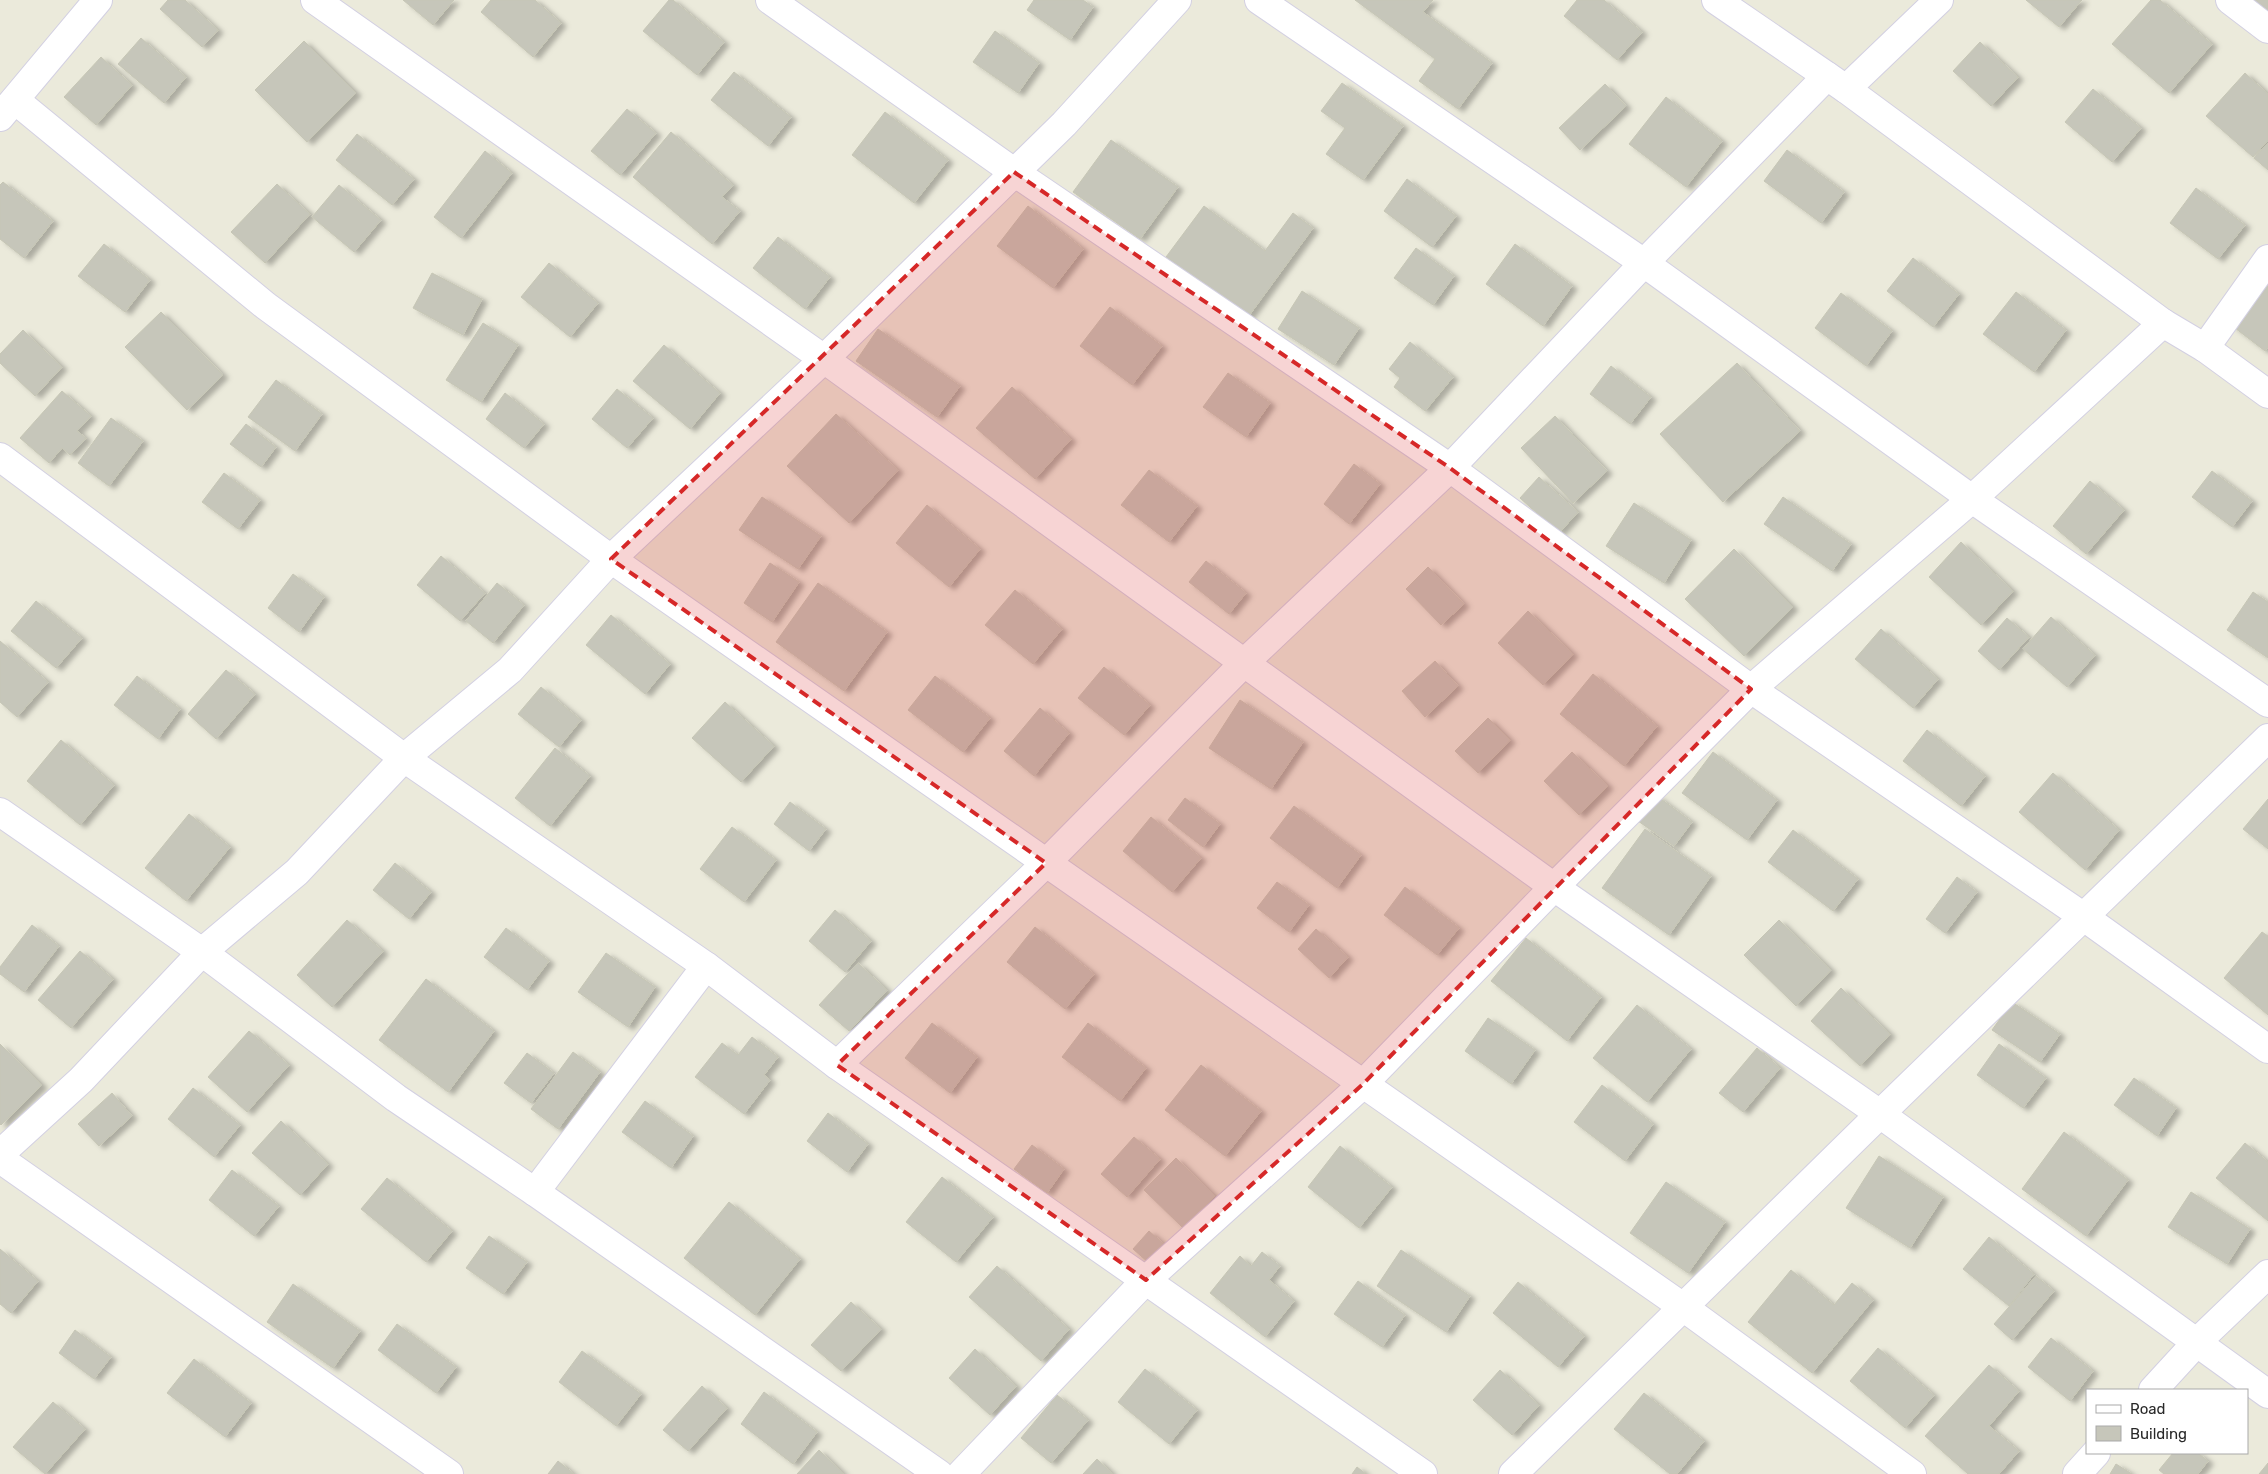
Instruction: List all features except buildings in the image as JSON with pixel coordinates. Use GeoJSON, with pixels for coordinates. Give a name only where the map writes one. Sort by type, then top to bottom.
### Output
{"type":"FeatureCollection","features":[{"type":"Feature","properties":{"kind":"street"},"geometry":{"type":"LineString","coordinates":[[98,0],[7,108],[266,306],[611,559],[1683,1308],[1912,1474]]}},
{"type":"Feature","properties":{"kind":"street"},"geometry":{"type":"LineString","coordinates":[[315,0],[824,359],[1243,664],[1554,887],[1880,1114],[2268,1394]]}},
{"type":"Feature","properties":{"kind":"street"},"geometry":{"type":"LineString","coordinates":[[770,0],[1014,172],[1450,468],[1751,689],[2084,917],[2268,1049]]}},
{"type":"Feature","properties":{"kind":"street"},"geometry":{"type":"LineString","coordinates":[[0,1154],[81,1080],[202,952],[297,872],[404,758],[510,670],[611,559],[824,359],[1064,124],[1176,0]]}},
{"type":"Feature","properties":{"kind":"street"},"geometry":{"type":"LineString","coordinates":[[1259,0],[1644,263],[1972,499],[2268,703]]}},
{"type":"Feature","properties":{"kind":"street"},"geometry":{"type":"LineString","coordinates":[[1716,0],[1837,82],[2163,323],[2205,348],[2268,394]]}},
{"type":"Feature","properties":{"kind":"street"},"geometry":{"type":"LineString","coordinates":[[837,1065],[1046,863],[1243,664],[1450,468],[1644,263],[1837,82],[1939,0]]}},
{"type":"Feature","properties":{"kind":"street"},"geometry":{"type":"LineString","coordinates":[[2230,0],[2268,29]]}},
{"type":"Feature","properties":{"kind":"street"},"geometry":{"type":"LineString","coordinates":[[2205,348],[2268,259]]}},
{"type":"Feature","properties":{"kind":"street"},"geometry":{"type":"LineString","coordinates":[[961,1474],[1146,1280],[1362,1085],[1554,887],[1751,689],[1972,499],[2163,323]]}},
{"type":"Feature","properties":{"kind":"street"},"geometry":{"type":"LineString","coordinates":[[0,457],[404,758],[706,966],[837,1065],[1423,1474]]}},
{"type":"Feature","properties":{"kind":"street"},"geometry":{"type":"LineString","coordinates":[[1513,1474],[1880,1114],[2268,738]]}},
{"type":"Feature","properties":{"kind":"street"},"geometry":{"type":"LineString","coordinates":[[0,812],[202,952],[396,1098],[535,1192],[939,1474]]}},
{"type":"Feature","properties":{"kind":"street"},"geometry":{"type":"LineString","coordinates":[[535,1192],[706,966]]}},
{"type":"Feature","properties":{"kind":"street"},"geometry":{"type":"LineString","coordinates":[[0,1159],[449,1474]]}},
{"type":"Feature","properties":{"kind":"street"},"geometry":{"type":"LineString","coordinates":[[2154,1389],[2197,1342],[2268,1274]]}},
{"type":"Feature","properties":{"kind":"street"},"geometry":{"type":"LineString","coordinates":[[2077,1474],[2095,1454]]}},
{"type":"Feature","properties":{"kind":"highlighted area"},"geometry":{"type":"Polygon","coordinates":[[[1014,172],[1450,468],[1751,689],[1362,1085],[1146,1280],[837,1065],[1046,863],[611,559],[1014,172]]]}}]}
